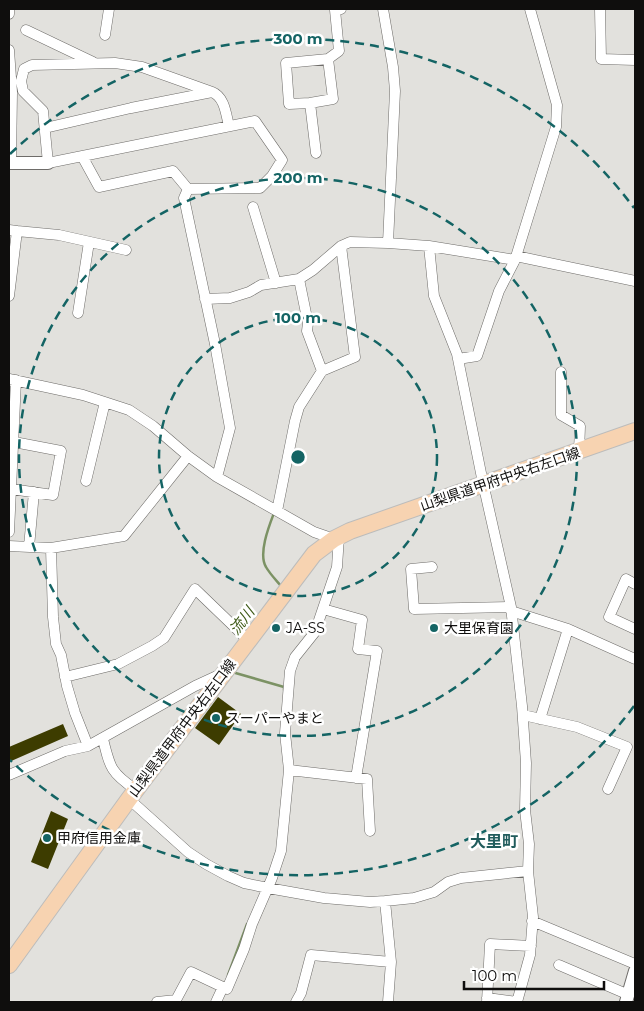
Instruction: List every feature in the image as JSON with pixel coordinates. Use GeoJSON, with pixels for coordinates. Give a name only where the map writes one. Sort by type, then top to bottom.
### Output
{"type":"FeatureCollection","features":[{"type":"Feature","properties":{"kind":"main road","name":"山梨県道甲府中央右左口線"},"geometry":{"type":"LineString","coordinates":[[9,965],[227,668],[245,637],[314,554],[337,537],[635,431]]}},
{"type":"Feature","properties":{"kind":"street"},"geometry":{"type":"LineString","coordinates":[[9,9],[9,14]]}},
{"type":"Feature","properties":{"kind":"street"},"geometry":{"type":"LineString","coordinates":[[104,35],[109,9]]}},
{"type":"Feature","properties":{"kind":"street"},"geometry":{"type":"LineString","coordinates":[[328,59],[333,99],[289,104],[286,63],[328,59],[339,52],[335,10],[348,9]]}},
{"type":"Feature","properties":{"kind":"street"},"geometry":{"type":"LineString","coordinates":[[383,9],[395,91],[388,242]]}},
{"type":"Feature","properties":{"kind":"street"},"geometry":{"type":"LineString","coordinates":[[458,358],[477,356],[499,291],[516,258],[556,127],[557,105],[530,9]]}},
{"type":"Feature","properties":{"kind":"street"},"geometry":{"type":"LineString","coordinates":[[600,9],[601,59],[635,60]]}},
{"type":"Feature","properties":{"kind":"street"},"geometry":{"type":"LineString","coordinates":[[26,30],[96,64]]}},
{"type":"Feature","properties":{"kind":"street"},"geometry":{"type":"LineString","coordinates":[[9,50],[12,92],[10,163],[48,163],[255,121],[282,160],[272,176],[260,188],[188,189]]}},
{"type":"Feature","properties":{"kind":"street"},"geometry":{"type":"LineString","coordinates":[[48,163],[43,111],[23,91],[21,81],[24,69],[32,65],[115,63],[142,66],[218,94],[222,100],[229,126]]}},
{"type":"Feature","properties":{"kind":"street"},"geometry":{"type":"LineString","coordinates":[[45,128],[212,92]]}},
{"type":"Feature","properties":{"kind":"street"},"geometry":{"type":"LineString","coordinates":[[310,103],[316,153]]}},
{"type":"Feature","properties":{"kind":"street"},"geometry":{"type":"LineString","coordinates":[[82,156],[99,187],[174,171],[188,189]]}},
{"type":"Feature","properties":{"kind":"street"},"geometry":{"type":"LineString","coordinates":[[188,189],[184,198],[230,428],[217,477]]}},
{"type":"Feature","properties":{"kind":"street"},"geometry":{"type":"LineString","coordinates":[[253,207],[276,283]]}},
{"type":"Feature","properties":{"kind":"street"},"geometry":{"type":"LineString","coordinates":[[9,296],[13,230],[58,235],[126,250]]}},
{"type":"Feature","properties":{"kind":"street"},"geometry":{"type":"LineString","coordinates":[[78,313],[89,242]]}},
{"type":"Feature","properties":{"kind":"street"},"geometry":{"type":"LineString","coordinates":[[205,299],[230,298],[249,292],[262,285],[299,279],[313,270],[341,246],[350,242],[388,242],[429,246],[516,258],[635,281]]}},
{"type":"Feature","properties":{"kind":"street"},"geometry":{"type":"LineString","coordinates":[[277,511],[299,407],[322,371],[355,357],[341,246]]}},
{"type":"Feature","properties":{"kind":"street"},"geometry":{"type":"LineString","coordinates":[[429,246],[434,296],[458,358],[483,484],[511,609],[523,715],[526,763],[525,810],[529,844],[528,871],[532,920],[531,946],[517,1002],[487,1000],[490,944],[531,946]]}},
{"type":"Feature","properties":{"kind":"street"},"geometry":{"type":"LineString","coordinates":[[299,279],[308,322],[307,331],[322,371]]}},
{"type":"Feature","properties":{"kind":"street"},"geometry":{"type":"LineString","coordinates":[[561,372],[561,415],[580,426],[579,452]]}},
{"type":"Feature","properties":{"kind":"street"},"geometry":{"type":"LineString","coordinates":[[9,532],[14,442],[12,380],[83,396],[129,410],[217,477],[314,532],[337,537],[337,567],[315,632],[296,656],[290,671],[285,733],[290,770],[281,851],[268,888],[227,989],[191,972],[176,1000],[157,1002]]}},
{"type":"Feature","properties":{"kind":"street"},"geometry":{"type":"LineString","coordinates":[[86,481],[105,402]]}},
{"type":"Feature","properties":{"kind":"street"},"geometry":{"type":"LineString","coordinates":[[11,489],[53,495],[61,451],[14,442]]}},
{"type":"Feature","properties":{"kind":"street"},"geometry":{"type":"LineString","coordinates":[[9,546],[51,548],[124,536],[188,456]]}},
{"type":"Feature","properties":{"kind":"street"},"geometry":{"type":"LineString","coordinates":[[29,547],[34,492]]}},
{"type":"Feature","properties":{"kind":"street"},"geometry":{"type":"LineString","coordinates":[[51,548],[53,617],[56,644],[61,655],[75,713],[88,746]]}},
{"type":"Feature","properties":{"kind":"street"},"geometry":{"type":"LineString","coordinates":[[432,567],[411,569],[414,609],[511,609],[568,629],[635,659]]}},
{"type":"Feature","properties":{"kind":"street"},"geometry":{"type":"LineString","coordinates":[[635,584],[626,579],[609,617],[635,630]]}},
{"type":"Feature","properties":{"kind":"street"},"geometry":{"type":"LineString","coordinates":[[65,677],[118,664],[164,638],[195,589],[245,637]]}},
{"type":"Feature","properties":{"kind":"street"},"geometry":{"type":"LineString","coordinates":[[323,609],[362,620],[358,649],[377,651],[356,778]]}},
{"type":"Feature","properties":{"kind":"street"},"geometry":{"type":"LineString","coordinates":[[540,719],[568,629]]}},
{"type":"Feature","properties":{"kind":"street"},"geometry":{"type":"LineString","coordinates":[[9,775],[65,751],[88,746],[104,739],[227,668]]}},
{"type":"Feature","properties":{"kind":"street"},"geometry":{"type":"LineString","coordinates":[[523,715],[577,727],[627,747],[608,789]]}},
{"type":"Feature","properties":{"kind":"street"},"geometry":{"type":"LineString","coordinates":[[104,739],[112,770],[188,852],[206,864],[244,883],[324,898],[370,902],[414,898],[434,892],[448,882],[461,878],[528,871]]}},
{"type":"Feature","properties":{"kind":"street"},"geometry":{"type":"LineString","coordinates":[[290,770],[367,779],[370,831]]}},
{"type":"Feature","properties":{"kind":"street"},"geometry":{"type":"LineString","coordinates":[[385,901],[391,962],[388,1002]]}},
{"type":"Feature","properties":{"kind":"street"},"geometry":{"type":"LineString","coordinates":[[532,920],[635,964]]}},
{"type":"Feature","properties":{"kind":"street"},"geometry":{"type":"LineString","coordinates":[[296,1002],[301,993],[311,955],[391,962]]}},
{"type":"Feature","properties":{"kind":"street"},"geometry":{"type":"LineString","coordinates":[[559,965],[628,999],[635,971]]}},
{"type":"Feature","properties":{"kind":"street"},"geometry":{"type":"LineString","coordinates":[[216,1002],[222,987]]}},
{"type":"Feature","properties":{"kind":"building"},"geometry":{"type":"Polygon","coordinates":[[[218,697],[241,714],[219,745],[195,728],[218,697]]]}},
{"type":"Feature","properties":{"kind":"building"},"geometry":{"type":"Polygon","coordinates":[[[63,724],[68,736],[9,762],[9,747],[63,724]]]}},
{"type":"Feature","properties":{"kind":"building"},"geometry":{"type":"Polygon","coordinates":[[[51,811],[68,819],[48,869],[31,862],[51,811]]]}},
{"type":"Feature","properties":{"kind":"waterway","name":"流川"},"geometry":{"type":"LineString","coordinates":[[273,512],[263,555],[266,567],[281,586]]}},
{"type":"Feature","properties":{"kind":"waterway","name":"流川"},"geometry":{"type":"LineString","coordinates":[[232,672],[284,687],[284,690]]}},
{"type":"Feature","properties":{"kind":"waterway","name":"流川"},"geometry":{"type":"LineString","coordinates":[[228,975],[247,924]]}},
{"type":"Feature","properties":{"kind":"place","name":"JA-SS"},"geometry":{"type":"Point","coordinates":[276,628]}},
{"type":"Feature","properties":{"kind":"place","name":"大里保育園"},"geometry":{"type":"Point","coordinates":[434,628]}},
{"type":"Feature","properties":{"kind":"place","name":"スーパーやまと"},"geometry":{"type":"Point","coordinates":[216,718]}},
{"type":"Feature","properties":{"kind":"place","name":"甲府信用金庫"},"geometry":{"type":"Point","coordinates":[47,838]}},
{"type":"Feature","properties":{"kind":"district","name":"大里町"},"geometry":{"type":"Point","coordinates":[494,841]}}]}
